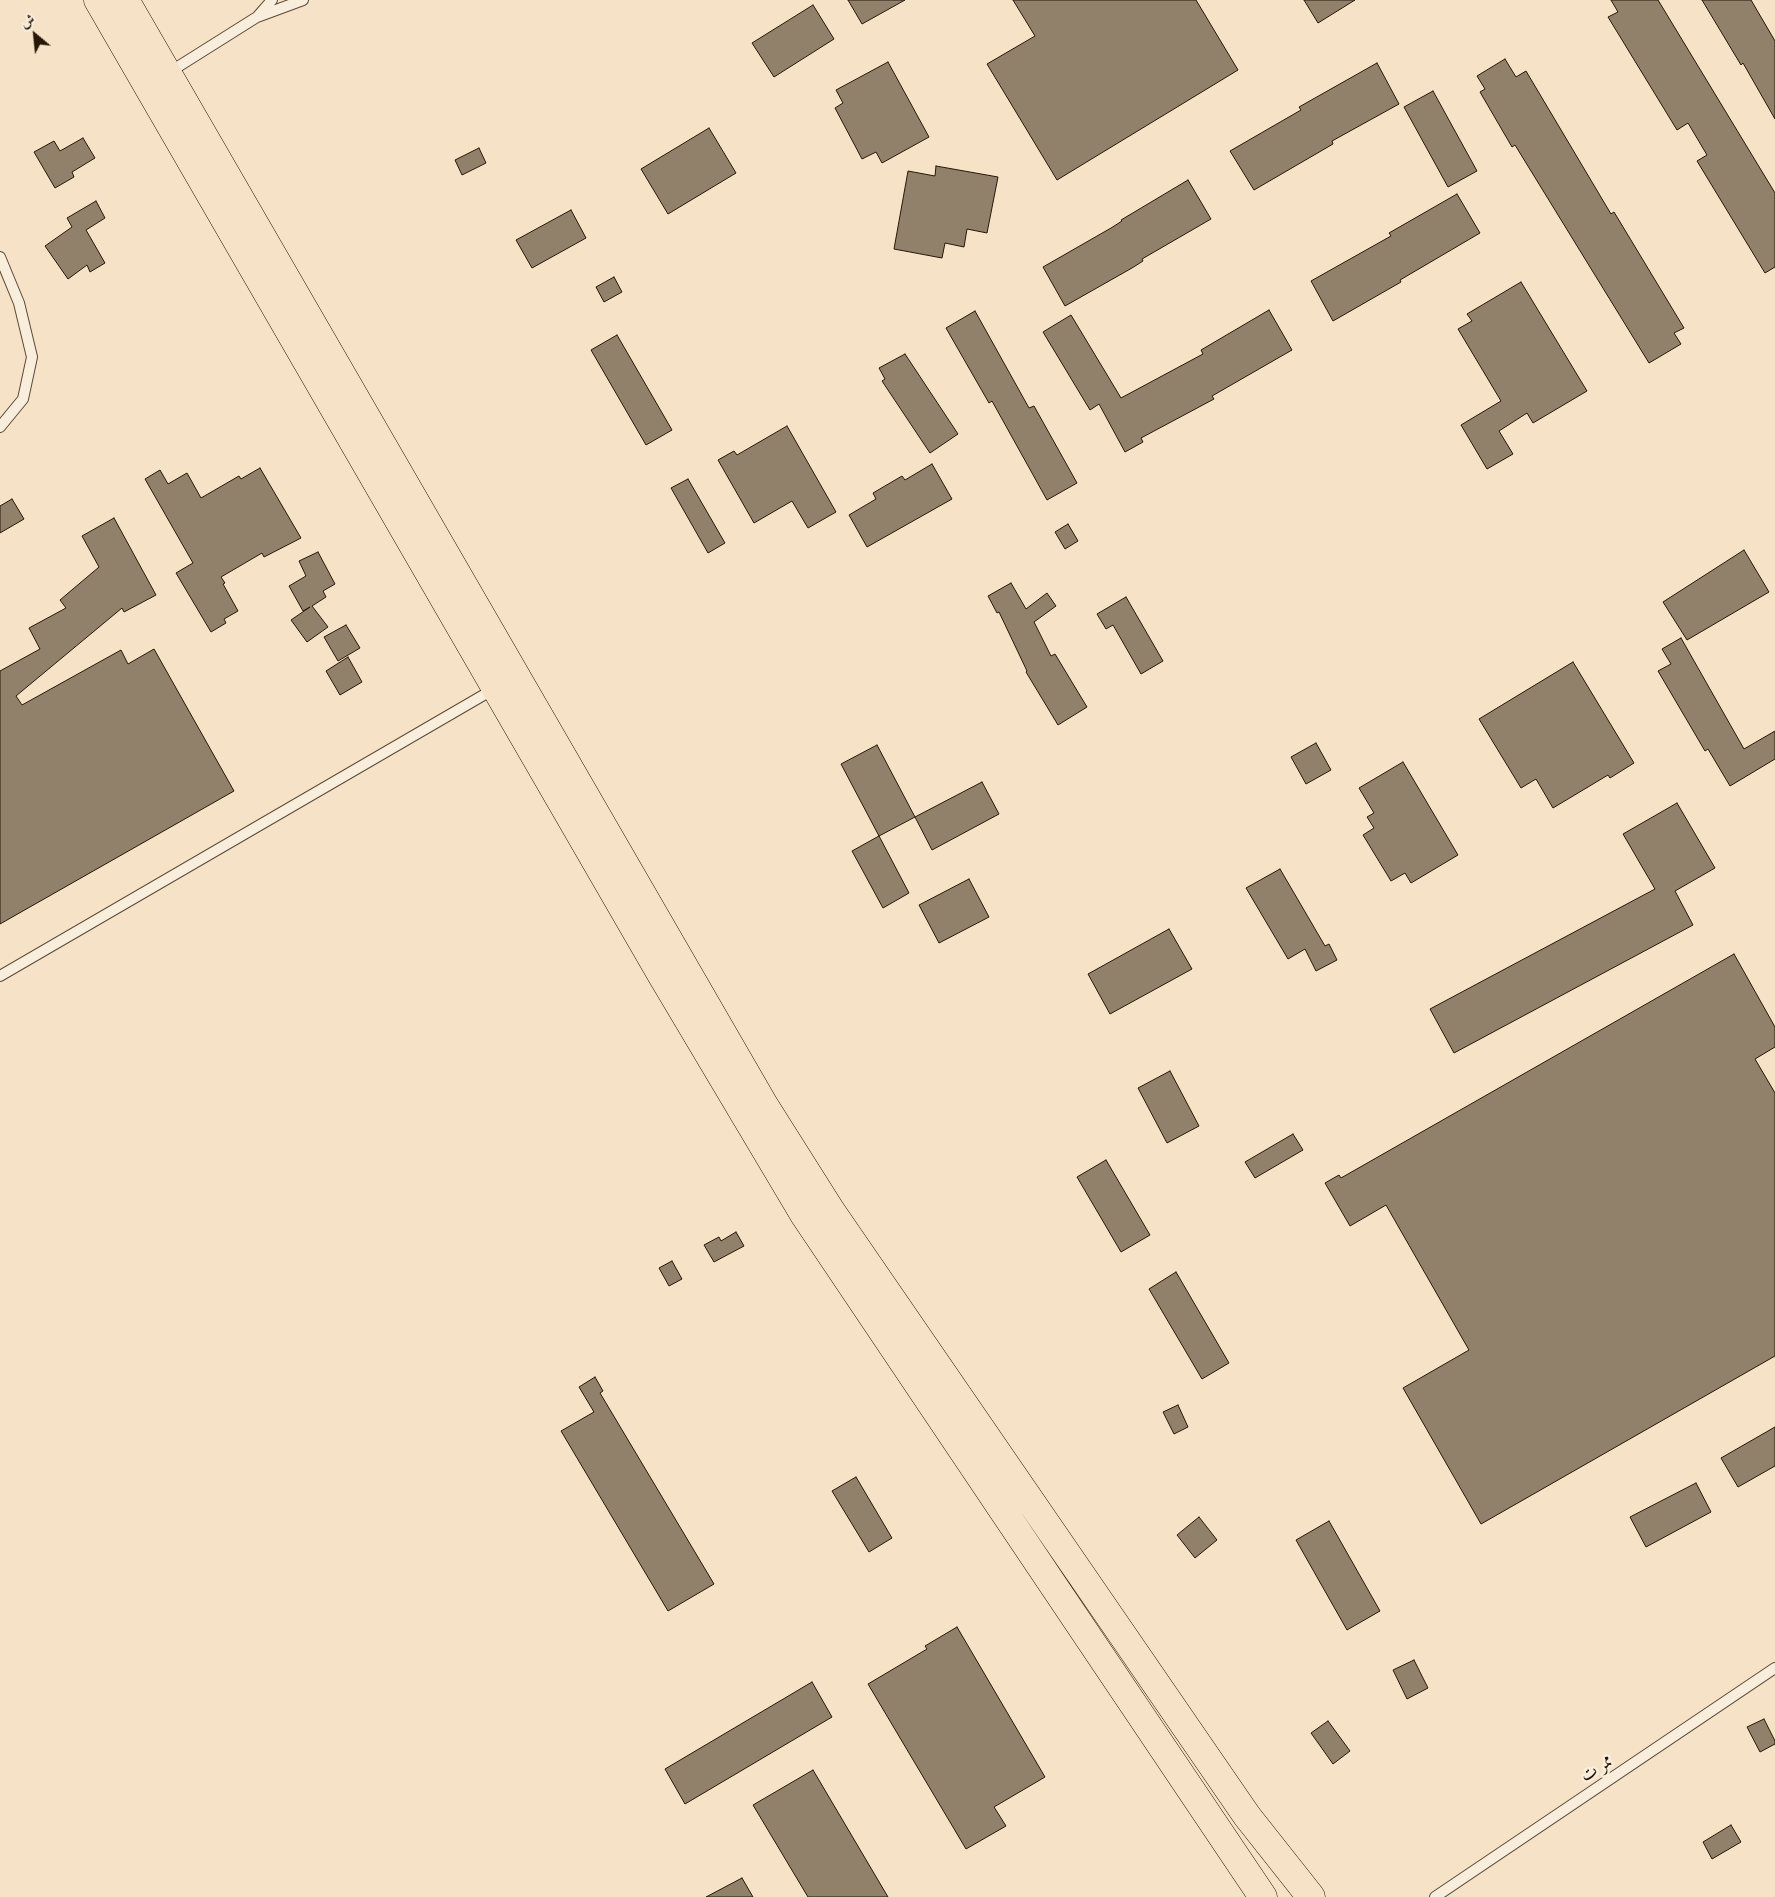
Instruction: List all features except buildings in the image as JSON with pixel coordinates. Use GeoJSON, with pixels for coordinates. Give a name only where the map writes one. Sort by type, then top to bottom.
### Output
{"type":"FeatureCollection","features":[{"type":"Feature","properties":{"kind":"highway"},"geometry":{"type":"LineString","coordinates":[[98,0],[506,682],[764,1105],[831,1211],[1247,1816],[1311,1897]]}},
{"type":"Feature","properties":{"kind":"highway"},"geometry":{"type":"LineString","coordinates":[[125,0],[168,73],[506,682],[661,974],[804,1216],[1263,1897]]}},
{"type":"Feature","properties":{"kind":"lane"},"geometry":{"type":"LineString","coordinates":[[257,17],[272,0]]}},
{"type":"Feature","properties":{"kind":"lane"},"geometry":{"type":"LineString","coordinates":[[168,73],[257,17],[303,0]]}},
{"type":"Feature","properties":{"kind":"lane"},"geometry":{"type":"LineString","coordinates":[[0,257],[19,303],[32,357],[23,399],[0,427]]}},
{"type":"Feature","properties":{"kind":"lane"},"geometry":{"type":"LineString","coordinates":[[0,976],[506,682]]}},
{"type":"Feature","properties":{"kind":"lane","name":"ممر ت"},"geometry":{"type":"LineString","coordinates":[[1436,1897],[1775,1668]]}}]}
